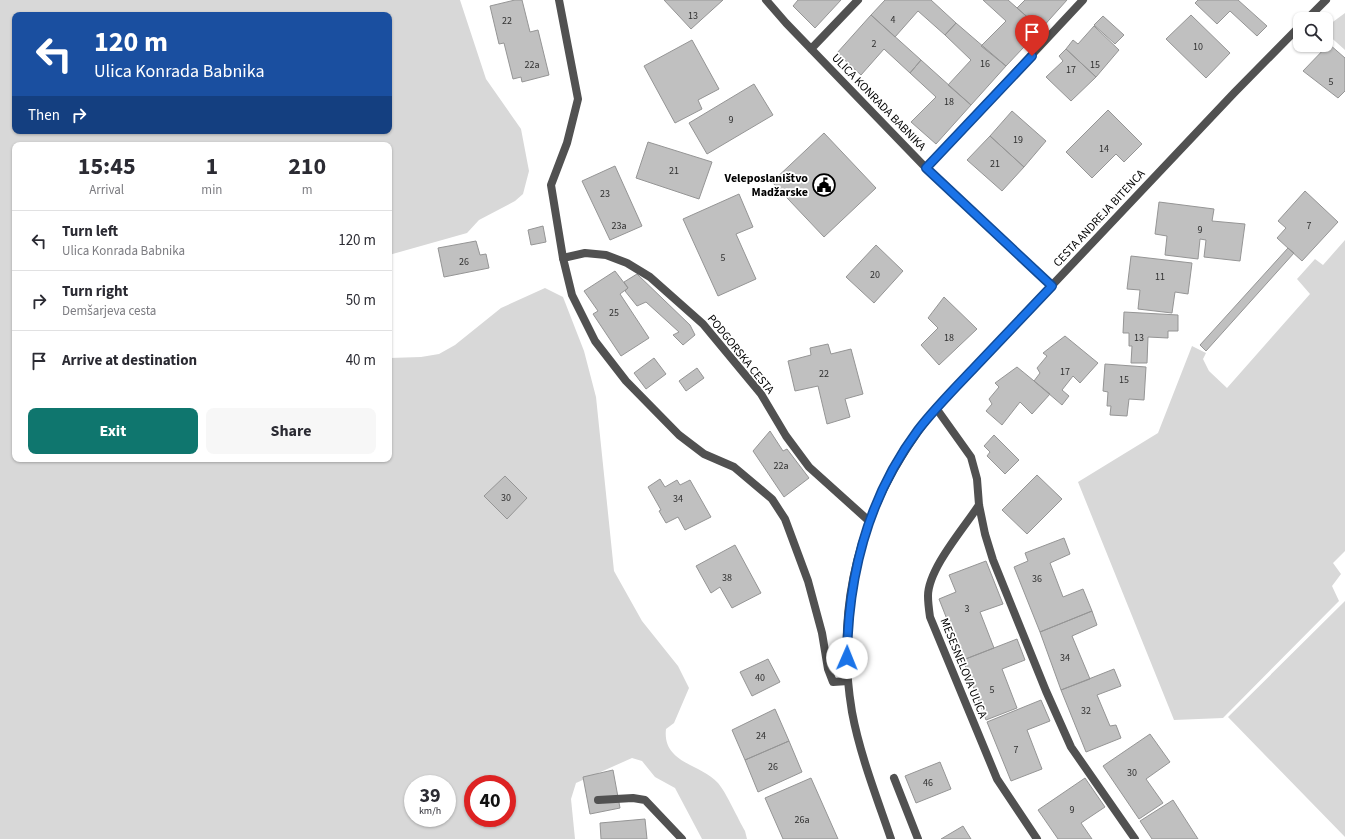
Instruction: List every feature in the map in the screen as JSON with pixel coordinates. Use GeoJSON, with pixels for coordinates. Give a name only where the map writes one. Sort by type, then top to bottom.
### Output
{"type":"FeatureCollection","features":[{"type":"Feature","properties":{"kind":"street"},"geometry":{"type":"LineString","coordinates":[[559,0],[578,99],[567,143],[551,185],[563,258],[572,295],[595,341],[626,381],[679,435],[704,454],[734,467],[772,499],[784,519],[808,581],[822,633],[828,669],[833,682],[848,681]]}},
{"type":"Feature","properties":{"kind":"street","name":"ULICA KONRADA BABNIKA"},"geometry":{"type":"LineString","coordinates":[[766,0],[811,50],[926,168],[1052,286]]}},
{"type":"Feature","properties":{"kind":"street"},"geometry":{"type":"LineString","coordinates":[[811,50],[858,0]]}},
{"type":"Feature","properties":{"kind":"street"},"geometry":{"type":"LineString","coordinates":[[926,168],[1083,0]]}},
{"type":"Feature","properties":{"kind":"street"},"geometry":{"type":"LineString","coordinates":[[1314,12],[1326,0]]}},
{"type":"Feature","properties":{"kind":"street","name":"CESTA ANDREJA BITENCA"},"geometry":{"type":"LineString","coordinates":[[891,839],[857,732],[848,681],[847,658],[849,605],[855,570],[869,520],[883,488],[900,458],[936,408],[1293,33]]}},
{"type":"Feature","properties":{"kind":"street","name":"PODGORSKA CESTA"},"geometry":{"type":"LineString","coordinates":[[563,258],[585,253],[606,255],[627,263],[650,277],[703,324],[760,394],[786,436],[809,467],[869,520]]}},
{"type":"Feature","properties":{"kind":"street"},"geometry":{"type":"LineString","coordinates":[[936,408],[971,457],[977,479],[979,505],[985,534],[993,560],[1046,691],[1071,747],[1135,839]]}},
{"type":"Feature","properties":{"kind":"street","name":"MESESNELOVA ULICA"},"geometry":{"type":"LineString","coordinates":[[979,505],[943,555],[933,574],[928,594],[930,617],[997,779],[1037,839]]}},
{"type":"Feature","properties":{"kind":"street"},"geometry":{"type":"LineString","coordinates":[[894,778],[918,839]]}},
{"type":"Feature","properties":{"kind":"street"},"geometry":{"type":"LineString","coordinates":[[598,800],[634,798],[645,800],[682,839]]}},
{"type":"Feature","properties":{"kind":"shaded area"},"geometry":{"type":"Polygon","coordinates":[[[0,0],[460,0],[486,79],[521,129],[529,171],[523,194],[515,201],[479,220],[467,233],[392,254],[392,142],[12,142],[12,462],[392,462],[392,358],[421,357],[439,354],[455,345],[501,308],[545,288],[563,297],[584,351],[596,397],[614,571],[642,621],[678,666],[689,688],[674,723],[666,729],[666,740],[670,749],[676,756],[702,771],[718,783],[745,831],[747,839],[702,839],[675,788],[655,777],[642,761],[632,758],[576,783],[571,799],[575,839],[0,839],[0,0]]]}},
{"type":"Feature","properties":{"kind":"shaded area"},"geometry":{"type":"Polygon","coordinates":[[[1345,13],[1345,50],[1333,39],[1333,22],[1345,13]]]}},
{"type":"Feature","properties":{"kind":"shaded area"},"geometry":{"type":"Polygon","coordinates":[[[1345,240],[1345,551],[1333,563],[1341,574],[1332,586],[1339,601],[1223,718],[1174,720],[1078,482],[1158,433],[1192,346],[1206,353],[1203,359],[1209,371],[1227,388],[1310,294],[1297,279],[1315,259],[1323,265],[1345,240]]]}},
{"type":"Feature","properties":{"kind":"shaded area"},"geometry":{"type":"Polygon","coordinates":[[[1345,601],[1345,837],[1228,717],[1345,601]]]}},
{"type":"Feature","properties":{"kind":"building"},"geometry":{"type":"Polygon","coordinates":[[[515,0],[522,0],[530,32],[538,30],[549,75],[522,82],[521,77],[513,79],[504,43],[499,44],[490,6],[515,0]]]}},
{"type":"Feature","properties":{"kind":"building"},"geometry":{"type":"Polygon","coordinates":[[[664,0],[723,0],[691,29],[664,0]]]}},
{"type":"Feature","properties":{"kind":"building"},"geometry":{"type":"Polygon","coordinates":[[[798,0],[841,0],[815,28],[793,6],[798,0]]]}},
{"type":"Feature","properties":{"kind":"building"},"geometry":{"type":"Polygon","coordinates":[[[885,0],[931,0],[956,23],[945,35],[918,11],[895,37],[871,15],[885,0]]]}},
{"type":"Feature","properties":{"kind":"building"},"geometry":{"type":"Polygon","coordinates":[[[983,0],[1008,0],[1041,29],[1006,66],[981,46],[1006,21],[983,0]]]}},
{"type":"Feature","properties":{"kind":"building"},"geometry":{"type":"Polygon","coordinates":[[[1025,0],[1067,0],[1041,29],[1017,8],[1025,0]]]}},
{"type":"Feature","properties":{"kind":"building"},"geometry":{"type":"Polygon","coordinates":[[[1198,0],[1238,0],[1267,26],[1257,36],[1230,11],[1217,24],[1195,3],[1198,0]]]}},
{"type":"Feature","properties":{"kind":"building"},"geometry":{"type":"Polygon","coordinates":[[[871,15],[921,60],[910,73],[884,49],[861,75],[837,53],[871,15]]]}},
{"type":"Feature","properties":{"kind":"building"},"geometry":{"type":"Polygon","coordinates":[[[1191,15],[1230,53],[1206,78],[1166,39],[1191,15]]]}},
{"type":"Feature","properties":{"kind":"building"},"geometry":{"type":"Polygon","coordinates":[[[1103,16],[1124,35],[1115,44],[1094,25],[1103,16]]]}},
{"type":"Feature","properties":{"kind":"building"},"geometry":{"type":"Polygon","coordinates":[[[956,23],[1006,66],[971,105],[948,85],[971,60],[945,35],[956,23]]]}},
{"type":"Feature","properties":{"kind":"building"},"geometry":{"type":"Polygon","coordinates":[[[1094,26],[1119,50],[1096,77],[1066,49],[1073,40],[1078,44],[1094,26]]]}},
{"type":"Feature","properties":{"kind":"building"},"geometry":{"type":"Polygon","coordinates":[[[692,40],[719,89],[698,100],[702,109],[675,123],[644,66],[692,40]]]}},
{"type":"Feature","properties":{"kind":"building"},"geometry":{"type":"Polygon","coordinates":[[[1333,48],[1345,58],[1345,91],[1338,98],[1303,71],[1321,52],[1333,52],[1333,48]]]}},
{"type":"Feature","properties":{"kind":"building"},"geometry":{"type":"Polygon","coordinates":[[[1066,49],[1096,77],[1071,101],[1046,77],[1063,61],[1059,56],[1066,49]]]}},
{"type":"Feature","properties":{"kind":"building"},"geometry":{"type":"Polygon","coordinates":[[[921,60],[971,105],[936,144],[911,122],[936,97],[910,73],[921,60]]]}},
{"type":"Feature","properties":{"kind":"building"},"geometry":{"type":"Polygon","coordinates":[[[754,84],[773,115],[707,154],[689,123],[754,84]]]}},
{"type":"Feature","properties":{"kind":"building"},"geometry":{"type":"Polygon","coordinates":[[[1108,110],[1142,144],[1124,162],[1116,154],[1092,178],[1066,152],[1108,110]]]}},
{"type":"Feature","properties":{"kind":"building"},"geometry":{"type":"Polygon","coordinates":[[[1012,111],[1046,141],[1024,167],[990,136],[1012,111]]]}},
{"type":"Feature","properties":{"kind":"building","name":"Veleposlaništvo Madžarske"},"geometry":{"type":"Polygon","coordinates":[[[824,133],[876,188],[824,237],[772,182],[824,133]]]}},
{"type":"Feature","properties":{"kind":"building"},"geometry":{"type":"Polygon","coordinates":[[[990,136],[1024,167],[1002,191],[967,160],[990,136]]]}},
{"type":"Feature","properties":{"kind":"building"},"geometry":{"type":"Polygon","coordinates":[[[648,142],[712,162],[699,199],[636,178],[648,142]]]}},
{"type":"Feature","properties":{"kind":"building"},"geometry":{"type":"Polygon","coordinates":[[[615,166],[642,226],[610,240],[582,181],[615,166]]]}},
{"type":"Feature","properties":{"kind":"building"},"geometry":{"type":"Polygon","coordinates":[[[1305,191],[1338,222],[1302,261],[1277,238],[1286,228],[1278,221],[1305,191]]]}},
{"type":"Feature","properties":{"kind":"building"},"geometry":{"type":"Polygon","coordinates":[[[739,194],[753,227],[736,234],[756,279],[718,296],[683,219],[739,194]]]}},
{"type":"Feature","properties":{"kind":"building"},"geometry":{"type":"Polygon","coordinates":[[[1159,202],[1214,209],[1212,221],[1245,224],[1240,261],[1204,257],[1206,240],[1200,239],[1198,259],[1165,255],[1167,236],[1155,234],[1159,202]]]}},
{"type":"Feature","properties":{"kind":"building"},"geometry":{"type":"Polygon","coordinates":[[[543,226],[546,242],[531,245],[528,230],[543,226]]]}},
{"type":"Feature","properties":{"kind":"building"},"geometry":{"type":"Polygon","coordinates":[[[476,241],[480,255],[486,254],[489,268],[444,277],[438,248],[476,241]]]}},
{"type":"Feature","properties":{"kind":"building"},"geometry":{"type":"Polygon","coordinates":[[[876,245],[903,271],[874,303],[846,277],[876,245]]]}},
{"type":"Feature","properties":{"kind":"building"},"geometry":{"type":"Polygon","coordinates":[[[1288,248],[1294,253],[1206,351],[1200,345],[1288,248]]]}},
{"type":"Feature","properties":{"kind":"building"},"geometry":{"type":"Polygon","coordinates":[[[1131,256],[1192,263],[1188,294],[1175,292],[1172,313],[1138,309],[1140,290],[1127,289],[1131,256]]]}},
{"type":"Feature","properties":{"kind":"building"},"geometry":{"type":"Polygon","coordinates":[[[615,271],[628,288],[620,294],[649,338],[621,356],[593,314],[598,311],[584,291],[615,271]]]}},
{"type":"Feature","properties":{"kind":"building"},"geometry":{"type":"Polygon","coordinates":[[[637,274],[690,325],[695,335],[683,345],[673,335],[679,332],[646,302],[637,306],[625,291],[628,288],[624,282],[637,274]]]}},
{"type":"Feature","properties":{"kind":"building"},"geometry":{"type":"Polygon","coordinates":[[[944,297],[977,329],[939,365],[921,345],[938,328],[928,318],[944,297]]]}},
{"type":"Feature","properties":{"kind":"building"},"geometry":{"type":"Polygon","coordinates":[[[1124,312],[1178,315],[1178,331],[1168,331],[1168,338],[1148,337],[1147,363],[1131,363],[1132,346],[1129,346],[1129,333],[1123,333],[1124,312]]]}},
{"type":"Feature","properties":{"kind":"building"},"geometry":{"type":"Polygon","coordinates":[[[1065,336],[1098,363],[1080,383],[1073,376],[1062,390],[1069,396],[1062,405],[1034,381],[1040,373],[1037,368],[1047,356],[1043,353],[1065,336]]]}},
{"type":"Feature","properties":{"kind":"building"},"geometry":{"type":"Polygon","coordinates":[[[828,344],[831,354],[851,349],[863,394],[845,399],[850,417],[827,424],[818,386],[795,391],[788,361],[811,355],[810,348],[828,344]]]}},
{"type":"Feature","properties":{"kind":"building"},"geometry":{"type":"Polygon","coordinates":[[[654,358],[666,374],[646,389],[634,373],[654,358]]]}},
{"type":"Feature","properties":{"kind":"building"},"geometry":{"type":"Polygon","coordinates":[[[1105,364],[1146,367],[1144,400],[1129,399],[1127,416],[1110,415],[1111,406],[1107,406],[1108,392],[1103,391],[1105,364]]]}},
{"type":"Feature","properties":{"kind":"building"},"geometry":{"type":"Polygon","coordinates":[[[1017,367],[1050,394],[1032,414],[1020,402],[1002,425],[986,411],[992,404],[989,399],[999,387],[995,383],[1017,367]]]}},
{"type":"Feature","properties":{"kind":"building"},"geometry":{"type":"Polygon","coordinates":[[[697,368],[704,378],[686,391],[679,381],[697,368]]]}},
{"type":"Feature","properties":{"kind":"building"},"geometry":{"type":"Polygon","coordinates":[[[770,431],[783,451],[787,449],[809,478],[784,497],[753,451],[770,431]]]}},
{"type":"Feature","properties":{"kind":"building"},"geometry":{"type":"Polygon","coordinates":[[[994,435],[1019,460],[1005,474],[987,456],[990,452],[984,446],[994,435]]]}},
{"type":"Feature","properties":{"kind":"building"},"geometry":{"type":"Polygon","coordinates":[[[1037,475],[1062,499],[1027,534],[1002,510],[1037,475]]]}},
{"type":"Feature","properties":{"kind":"building"},"geometry":{"type":"Polygon","coordinates":[[[505,476],[527,498],[507,519],[484,496],[505,476]]]}},
{"type":"Feature","properties":{"kind":"building"},"geometry":{"type":"Polygon","coordinates":[[[660,479],[665,487],[677,480],[680,485],[690,480],[711,517],[685,530],[678,517],[666,523],[659,511],[661,510],[648,487],[660,479]]]}},
{"type":"Feature","properties":{"kind":"building"},"geometry":{"type":"Polygon","coordinates":[[[1064,538],[1070,554],[1050,563],[1063,597],[1083,589],[1092,611],[1040,632],[1014,567],[1028,561],[1025,553],[1064,538]]]}},
{"type":"Feature","properties":{"kind":"building"},"geometry":{"type":"Polygon","coordinates":[[[735,545],[761,593],[732,608],[720,587],[711,593],[696,566],[735,545]]]}},
{"type":"Feature","properties":{"kind":"building"},"geometry":{"type":"Polygon","coordinates":[[[986,561],[1003,604],[980,612],[994,648],[963,660],[939,599],[956,592],[949,575],[986,561]]]}},
{"type":"Feature","properties":{"kind":"building"},"geometry":{"type":"Polygon","coordinates":[[[1092,611],[1097,625],[1072,636],[1090,679],[1061,690],[1040,632],[1092,611]]]}},
{"type":"Feature","properties":{"kind":"building"},"geometry":{"type":"Polygon","coordinates":[[[1017,639],[1025,660],[1002,669],[1017,708],[986,720],[963,660],[1017,639]]]}},
{"type":"Feature","properties":{"kind":"building"},"geometry":{"type":"Polygon","coordinates":[[[768,659],[780,682],[752,696],[740,672],[768,659]]]}},
{"type":"Feature","properties":{"kind":"building"},"geometry":{"type":"Polygon","coordinates":[[[1114,669],[1121,686],[1097,695],[1110,726],[1116,725],[1121,738],[1086,752],[1061,690],[1114,669]]]}},
{"type":"Feature","properties":{"kind":"building"},"geometry":{"type":"Polygon","coordinates":[[[1041,700],[1050,721],[1027,730],[1042,769],[1011,781],[987,722],[1041,700]]]}},
{"type":"Feature","properties":{"kind":"building"},"geometry":{"type":"Polygon","coordinates":[[[775,709],[789,741],[745,760],[732,730],[775,709]]]}},
{"type":"Feature","properties":{"kind":"building"},"geometry":{"type":"Polygon","coordinates":[[[1150,734],[1170,762],[1146,779],[1163,803],[1139,819],[1103,766],[1150,734]]]}},
{"type":"Feature","properties":{"kind":"building"},"geometry":{"type":"Polygon","coordinates":[[[789,741],[802,772],[758,792],[745,760],[789,741]]]}},
{"type":"Feature","properties":{"kind":"building"},"geometry":{"type":"Polygon","coordinates":[[[940,762],[951,789],[916,803],[905,776],[940,762]]]}},
{"type":"Feature","properties":{"kind":"building"},"geometry":{"type":"Polygon","coordinates":[[[613,770],[620,808],[590,814],[583,777],[613,770]]]}},
{"type":"Feature","properties":{"kind":"building"},"geometry":{"type":"Polygon","coordinates":[[[811,778],[838,839],[783,839],[765,798],[811,778]]]}},
{"type":"Feature","properties":{"kind":"building"},"geometry":{"type":"Polygon","coordinates":[[[1085,778],[1105,807],[1081,823],[1092,839],[1058,839],[1038,810],[1085,778]]]}},
{"type":"Feature","properties":{"kind":"building"},"geometry":{"type":"Polygon","coordinates":[[[1173,800],[1198,839],[1152,839],[1140,821],[1173,800]]]}},
{"type":"Feature","properties":{"kind":"building"},"geometry":{"type":"Polygon","coordinates":[[[645,819],[647,839],[601,839],[600,823],[645,819]]]}},
{"type":"Feature","properties":{"kind":"building"},"geometry":{"type":"Polygon","coordinates":[[[963,826],[971,839],[941,839],[963,826]]]}},
{"type":"Feature","properties":{"kind":"place","name":"Veleposlaništvo Madžarske"},"geometry":{"type":"Point","coordinates":[824,185]}},
{"type":"Feature","properties":{"kind":"route"},"geometry":{"type":"LineString","coordinates":[[847,658],[849,605],[855,570],[869,520],[888,478],[918,430],[936,408],[1052,286],[926,168],[1032,56]]}}]}
